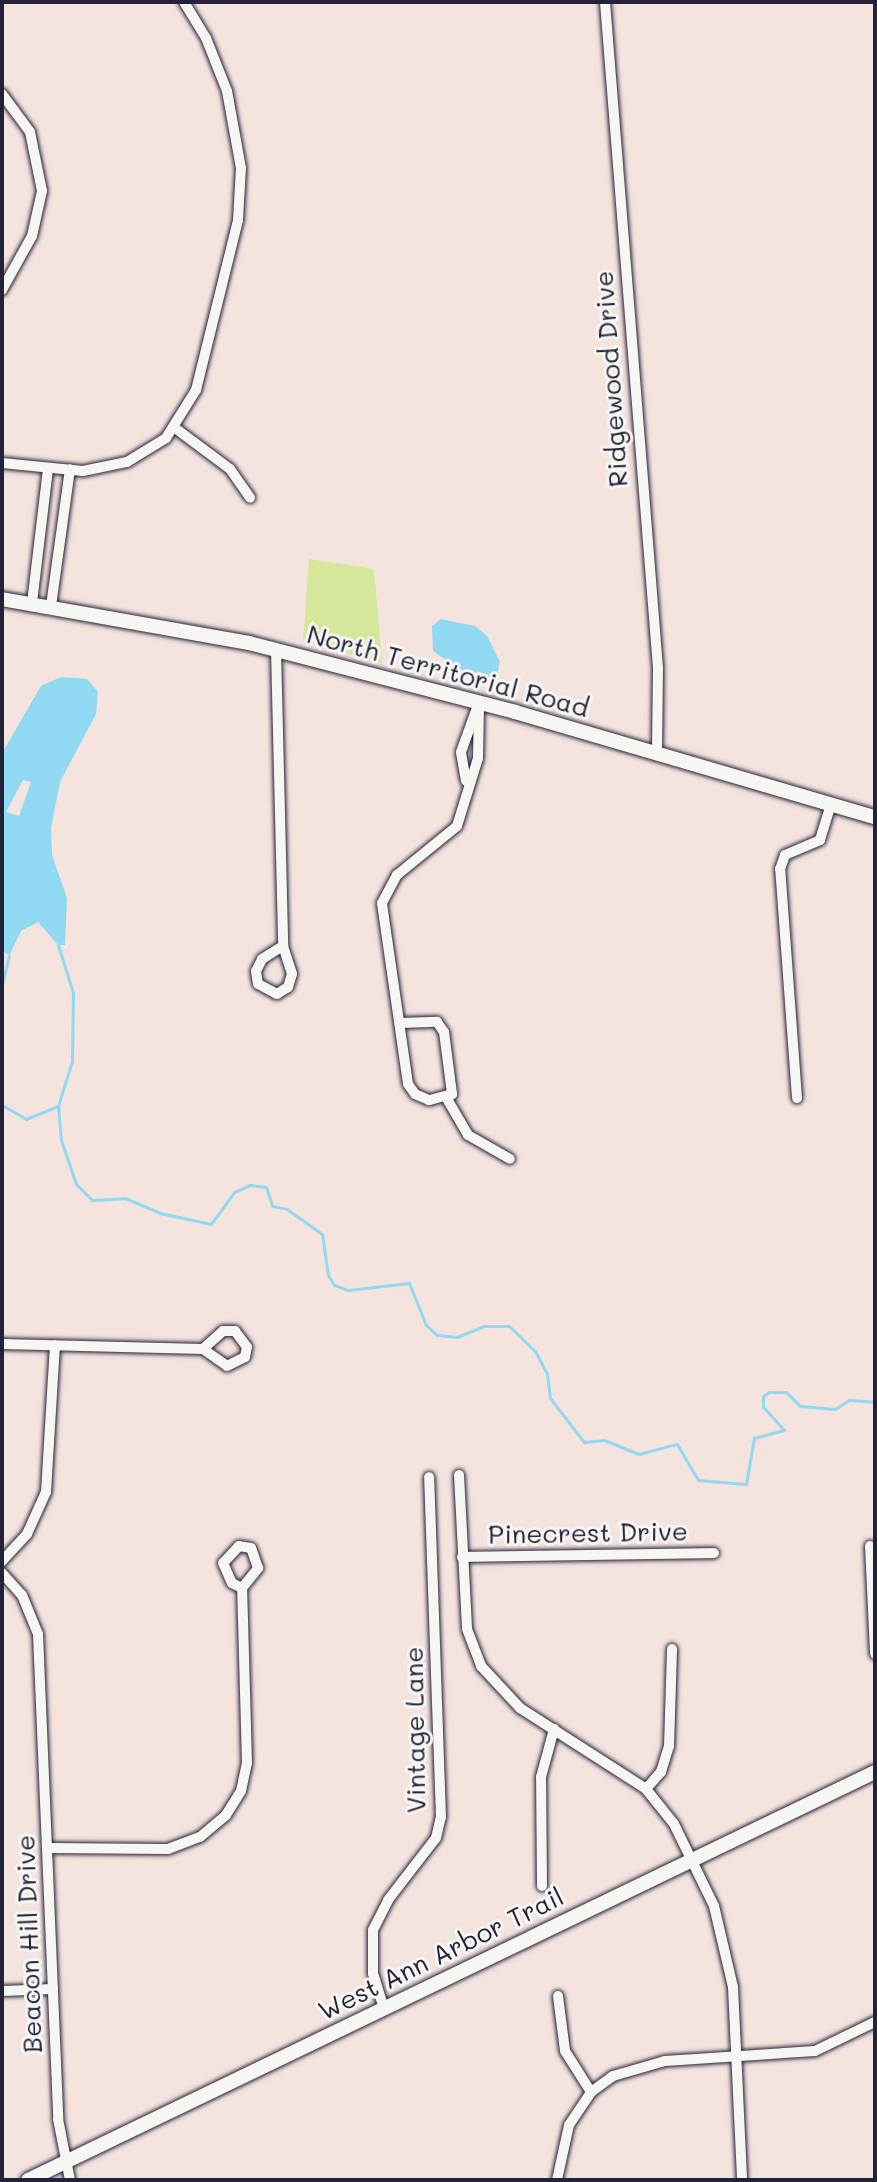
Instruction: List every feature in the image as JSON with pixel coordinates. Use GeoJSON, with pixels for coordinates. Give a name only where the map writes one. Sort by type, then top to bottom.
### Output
{"type":"FeatureCollection","features":[{"type":"Feature","properties":{"kind":"street"},"geometry":{"type":"LineString","coordinates":[[2,463],[48,469],[95,470],[127,462],[175,428],[196,390],[241,194],[239,142],[227,91],[206,38],[184,2]]}},
{"type":"Feature","properties":{"kind":"street","name":"Ridgewood Drive"},"geometry":{"type":"LineString","coordinates":[[605,2],[658,668],[657,753]]}},
{"type":"Feature","properties":{"kind":"street"},"geometry":{"type":"LineString","coordinates":[[2,94],[30,132],[42,191],[32,236],[2,290]]}},
{"type":"Feature","properties":{"kind":"street"},"geometry":{"type":"LineString","coordinates":[[175,428],[230,469],[250,498]]}},
{"type":"Feature","properties":{"kind":"street"},"geometry":{"type":"LineString","coordinates":[[32,603],[48,469]]}},
{"type":"Feature","properties":{"kind":"street"},"geometry":{"type":"LineString","coordinates":[[51,606],[70,469]]}},
{"type":"Feature","properties":{"kind":"street","name":"North Territorial Road"},"geometry":{"type":"LineString","coordinates":[[2,599],[276,650],[657,753],[875,817]]}},
{"type":"Feature","properties":{"kind":"street"},"geometry":{"type":"LineString","coordinates":[[276,650],[283,946],[292,974],[288,987],[277,994],[258,984],[256,971],[262,959],[283,946]]}},
{"type":"Feature","properties":{"kind":"street"},"geometry":{"type":"LineString","coordinates":[[467,783],[461,752],[479,704]]}},
{"type":"Feature","properties":{"kind":"street"},"geometry":{"type":"LineString","coordinates":[[400,1023],[423,1018],[437,1022],[444,1032],[454,1084],[452,1094],[429,1100],[415,1094],[408,1084],[382,903],[397,875],[453,832],[483,733],[479,704]]}},
{"type":"Feature","properties":{"kind":"street"},"geometry":{"type":"LineString","coordinates":[[797,1098],[780,869],[785,855],[820,840],[831,804]]}},
{"type":"Feature","properties":{"kind":"street"},"geometry":{"type":"LineString","coordinates":[[446,1097],[468,1135],[510,1159]]}},
{"type":"Feature","properties":{"kind":"street"},"geometry":{"type":"LineString","coordinates":[[2,1344],[203,1349]]}},
{"type":"Feature","properties":{"kind":"street"},"geometry":{"type":"LineString","coordinates":[[2,1561],[27,1534],[46,1492],[55,1345]]}},
{"type":"Feature","properties":{"kind":"street","name":"Pinecrest Drive"},"geometry":{"type":"LineString","coordinates":[[459,1475],[467,1629],[481,1666],[509,1699],[646,1789],[692,1859],[726,1946],[742,2180]]}},
{"type":"Feature","properties":{"kind":"street","name":"Vintage Lane"},"geometry":{"type":"LineString","coordinates":[[384,2009],[373,1974],[373,1930],[388,1900],[436,1838],[441,1817],[429,1477]]}},
{"type":"Feature","properties":{"kind":"street"},"geometry":{"type":"LineString","coordinates":[[870,1546],[875,1654]]}},
{"type":"Feature","properties":{"kind":"street","name":"Pinecrest Drive"},"geometry":{"type":"LineString","coordinates":[[462,1557],[714,1553]]}},
{"type":"Feature","properties":{"kind":"street","name":"Beacon Hill Drive"},"geometry":{"type":"LineString","coordinates":[[2,1573],[28,1605],[38,1634],[58,2119],[70,2180]]}},
{"type":"Feature","properties":{"kind":"street"},"geometry":{"type":"LineString","coordinates":[[48,1848],[168,1849],[200,1837],[226,1815],[241,1791],[247,1763],[242,1588]]}},
{"type":"Feature","properties":{"kind":"street"},"geometry":{"type":"LineString","coordinates":[[646,1789],[661,1772],[669,1746],[672,1649]]}},
{"type":"Feature","properties":{"kind":"street"},"geometry":{"type":"LineString","coordinates":[[542,1886],[541,1777],[554,1729]]}},
{"type":"Feature","properties":{"kind":"street","name":"West Ann Arbor Trail"},"geometry":{"type":"LineString","coordinates":[[28,2180],[875,1772]]}},
{"type":"Feature","properties":{"kind":"street"},"geometry":{"type":"LineString","coordinates":[[2,1991],[53,1989]]}},
{"type":"Feature","properties":{"kind":"street"},"geometry":{"type":"LineString","coordinates":[[558,1996],[565,2051],[591,2092]]}},
{"type":"Feature","properties":{"kind":"street"},"geometry":{"type":"LineString","coordinates":[[557,2180],[562,2139],[591,2092],[644,2064],[815,2051],[875,2022]]}},
{"type":"Feature","properties":{"kind":"green space"},"geometry":{"type":"Polygon","coordinates":[[[309,559],[374,569],[382,663],[303,641],[309,559]]]}},
{"type":"Feature","properties":{"kind":"water"},"geometry":{"type":"Polygon","coordinates":[[[441,619],[475,626],[487,636],[500,662],[496,679],[460,670],[433,651],[432,626],[441,619]]]}},
{"type":"Feature","properties":{"kind":"water"},"geometry":{"type":"Polygon","coordinates":[[[61,677],[87,679],[98,692],[96,714],[60,782],[51,828],[52,855],[67,898],[65,945],[58,945],[38,922],[21,931],[9,956],[2,950],[2,753],[41,686],[61,677]],[[23,780],[6,812],[19,816],[31,782],[23,780]]]}},
{"type":"Feature","properties":{"kind":"waterway"},"geometry":{"type":"LineString","coordinates":[[58,945],[73,993],[72,1061],[58,1106],[61,1140],[76,1184],[92,1200],[125,1198],[160,1213],[211,1224],[234,1192],[250,1185],[266,1187],[272,1206],[287,1209],[322,1234],[328,1275],[334,1285],[348,1290],[409,1283],[426,1325],[437,1335],[457,1337],[484,1326],[509,1326],[535,1351],[547,1374],[550,1398],[584,1442],[604,1440],[639,1454],[677,1444],[698,1480],[746,1484],[754,1438],[784,1430],[763,1407],[763,1396],[769,1392],[786,1392],[800,1406],[835,1409],[849,1400],[875,1402]]}},
{"type":"Feature","properties":{"kind":"waterway"},"geometry":{"type":"LineString","coordinates":[[2,984],[9,956]]}},
{"type":"Feature","properties":{"kind":"waterway"},"geometry":{"type":"LineString","coordinates":[[2,1105],[26,1119],[58,1106]]}}]}
